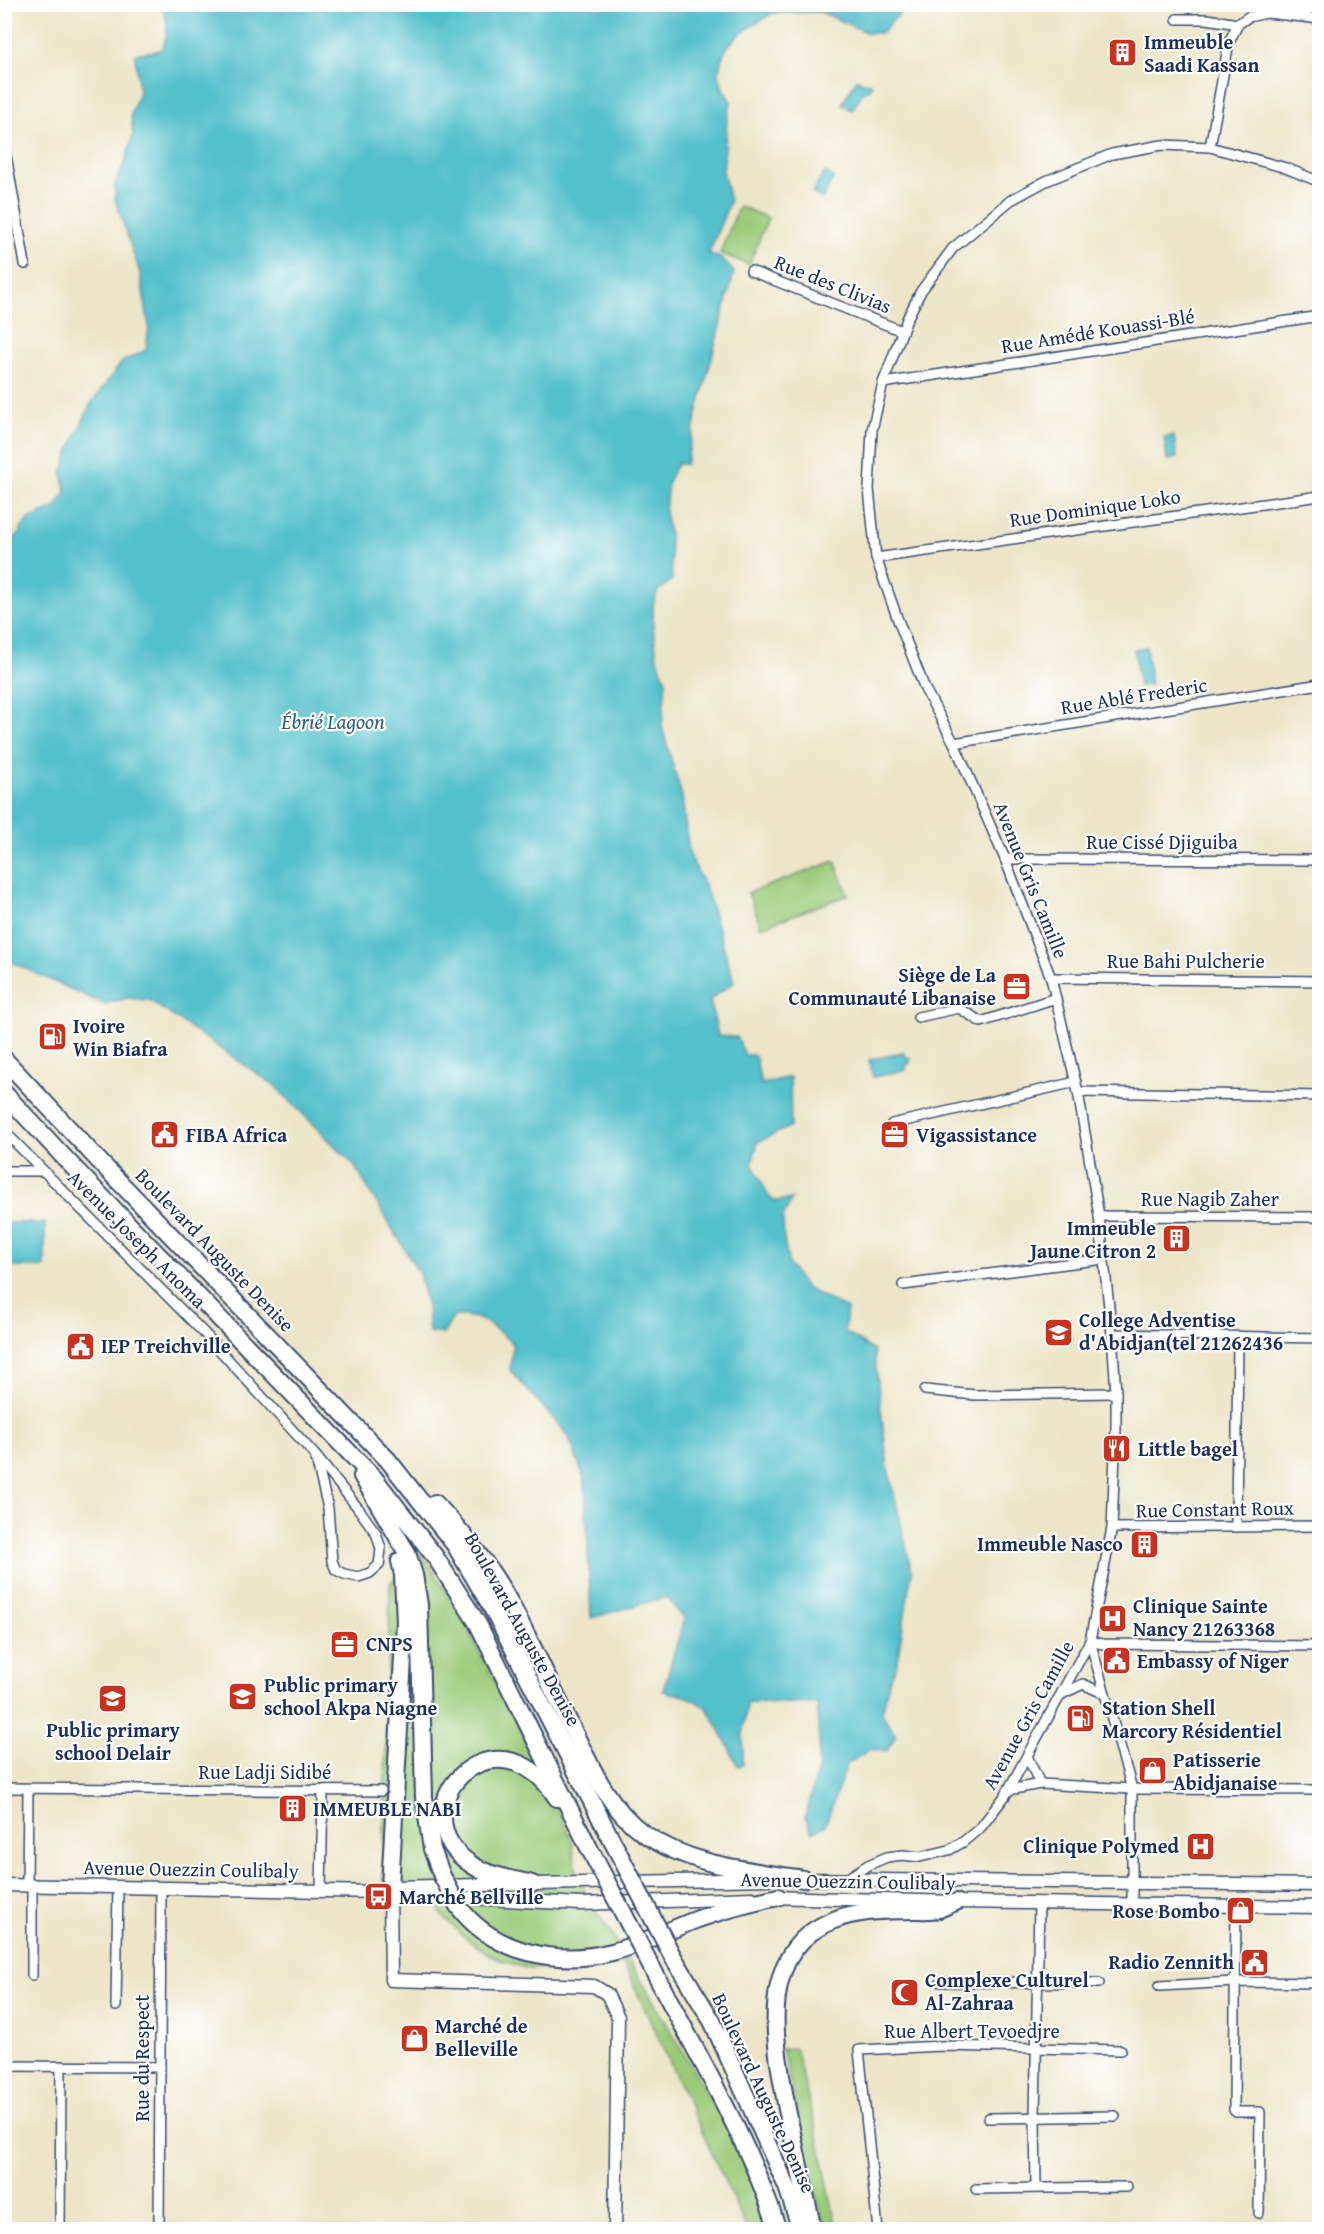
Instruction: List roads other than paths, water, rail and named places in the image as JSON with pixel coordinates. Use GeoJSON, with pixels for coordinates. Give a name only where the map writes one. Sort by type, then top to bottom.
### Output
{"type":"FeatureCollection","features":[{"type":"Feature","properties":{"kind":"highway","name":"Boulevard Auguste Denise"},"geometry":{"type":"LineString","coordinates":[[4,1059],[101,1163],[388,1460],[455,1545],[495,1613],[673,1957],[712,2021],[787,2187],[801,2229]]}},
{"type":"Feature","properties":{"kind":"highway","name":"Boulevard Auguste Denise"},"geometry":{"type":"LineString","coordinates":[[4,1093],[350,1454],[387,1494],[430,1550],[478,1624],[587,1844],[741,2138],[766,2194],[778,2229]]}},
{"type":"Feature","properties":{"kind":"highway"},"geometry":{"type":"LineString","coordinates":[[4,1108],[36,1138],[76,1170]]}},
{"type":"Feature","properties":{"kind":"highway"},"geometry":{"type":"LineString","coordinates":[[350,1454],[407,1553],[414,1575],[419,1605],[424,1797],[432,1849],[441,1876],[468,1920],[509,1946],[535,1954],[585,1957],[643,1942],[697,1919],[736,1906],[778,1897]]}},
{"type":"Feature","properties":{"kind":"highway"},"geometry":{"type":"LineString","coordinates":[[388,1460],[433,1501],[467,1537],[480,1556],[510,1603],[598,1781],[620,1810],[642,1832],[669,1848],[698,1860],[803,1879]]}},
{"type":"Feature","properties":{"kind":"highway"},"geometry":{"type":"LineString","coordinates":[[385,1517],[403,1575],[405,1623],[386,1892]]}},
{"type":"Feature","properties":{"kind":"highway"},"geometry":{"type":"LineString","coordinates":[[532,1884],[489,1873],[472,1865],[460,1855],[449,1840],[443,1822],[444,1806],[454,1784],[472,1766],[488,1760],[505,1760],[522,1765],[550,1789],[587,1844]]}},
{"type":"Feature","properties":{"kind":"highway"},"geometry":{"type":"LineString","coordinates":[[813,2229],[777,2055],[775,2019],[778,1989],[784,1970],[793,1950],[807,1936],[834,1920],[875,1911],[938,1909],[956,1902]]}},
{"type":"Feature","properties":{"kind":"street"},"geometry":{"type":"LineString","coordinates":[[1210,147],[1229,42],[1238,24],[1248,17],[1267,13],[1320,19]]}},
{"type":"Feature","properties":{"kind":"street"},"geometry":{"type":"LineString","coordinates":[[1176,19],[1207,19],[1238,24]]}},
{"type":"Feature","properties":{"kind":"street"},"geometry":{"type":"LineString","coordinates":[[4,144],[25,264]]}},
{"type":"Feature","properties":{"kind":"street","name":"Avenue Gris Camille"},"geometry":{"type":"LineString","coordinates":[[848,1878],[868,1864],[887,1857],[903,1855],[920,1857],[949,1850],[981,1827],[1009,1790],[1090,1641],[1112,1528],[1116,1393],[1099,1216],[1076,1082],[1051,978],[1005,859],[954,743],[925,689],[876,558],[869,489],[872,430],[883,383],[902,331],[921,291],[953,248],[1011,200],[1055,177],[1112,154],[1162,145],[1210,147],[1286,168],[1320,182]]}},
{"type":"Feature","properties":{"kind":"street","name":"Rue des Clivias"},"geometry":{"type":"LineString","coordinates":[[751,271],[902,331]]}},
{"type":"Feature","properties":{"kind":"street","name":"Rue Amédé Kouassi-Blé"},"geometry":{"type":"LineString","coordinates":[[883,383],[1320,316]]}},
{"type":"Feature","properties":{"kind":"street","name":"Rue Dominique Loko"},"geometry":{"type":"LineString","coordinates":[[876,558],[1320,496]]}},
{"type":"Feature","properties":{"kind":"street","name":"Rue Ablé Frederic"},"geometry":{"type":"LineString","coordinates":[[954,743],[1320,684]]}},
{"type":"Feature","properties":{"kind":"street","name":"Rue Cissé Djiguiba"},"geometry":{"type":"LineString","coordinates":[[1005,859],[1320,860]]}},
{"type":"Feature","properties":{"kind":"street","name":"Rue Bahi Pulcherie"},"geometry":{"type":"LineString","coordinates":[[1051,978],[1320,981]]}},
{"type":"Feature","properties":{"kind":"street"},"geometry":{"type":"LineString","coordinates":[[918,1017],[959,1008],[981,1022],[1056,998]]}},
{"type":"Feature","properties":{"kind":"street"},"geometry":{"type":"LineString","coordinates":[[892,1124],[1076,1082]]}},
{"type":"Feature","properties":{"kind":"street"},"geometry":{"type":"LineString","coordinates":[[1078,1092],[1320,1096]]}},
{"type":"Feature","properties":{"kind":"street","name":"Avenue Joseph Anoma"},"geometry":{"type":"LineString","coordinates":[[4,1131],[205,1334],[315,1455],[376,1533],[381,1549],[379,1565],[370,1573],[358,1577],[344,1574],[336,1570],[332,1562],[328,1508],[315,1455]]}},
{"type":"Feature","properties":{"kind":"street"},"geometry":{"type":"LineString","coordinates":[[4,1171],[43,1171]]}},
{"type":"Feature","properties":{"kind":"street","name":"Rue Nagib Zaher"},"geometry":{"type":"LineString","coordinates":[[1099,1216],[1320,1217]]}},
{"type":"Feature","properties":{"kind":"street"},"geometry":{"type":"LineString","coordinates":[[903,1285],[1104,1259]]}},
{"type":"Feature","properties":{"kind":"street"},"geometry":{"type":"LineString","coordinates":[[1112,1334],[1320,1338]]}},
{"type":"Feature","properties":{"kind":"street"},"geometry":{"type":"LineString","coordinates":[[1236,1526],[1238,1337]]}},
{"type":"Feature","properties":{"kind":"street"},"geometry":{"type":"LineString","coordinates":[[926,1390],[975,1395],[1116,1393]]}},
{"type":"Feature","properties":{"kind":"street","name":"Rue Constant Roux"},"geometry":{"type":"LineString","coordinates":[[1112,1528],[1320,1526]]}},
{"type":"Feature","properties":{"kind":"street"},"geometry":{"type":"LineString","coordinates":[[1132,1904],[1132,1789],[1090,1641],[1103,1644],[1320,1646]]}},
{"type":"Feature","properties":{"kind":"street"},"geometry":{"type":"LineString","coordinates":[[1061,1694],[1083,1684],[1105,1694]]}},
{"type":"Feature","properties":{"kind":"street"},"geometry":{"type":"LineString","coordinates":[[1027,1756],[1040,1784]]}},
{"type":"Feature","properties":{"kind":"street"},"geometry":{"type":"LineString","coordinates":[[1009,1790],[1040,1784],[1132,1789],[1320,1790]]}},
{"type":"Feature","properties":{"kind":"street","name":"Rue Ladji Sidibé"},"geometry":{"type":"LineString","coordinates":[[4,1788],[381,1791]]}},
{"type":"Feature","properties":{"kind":"street"},"geometry":{"type":"LineString","coordinates":[[28,1789],[32,1975]]}},
{"type":"Feature","properties":{"kind":"street"},"geometry":{"type":"LineString","coordinates":[[321,1891],[323,1790]]}},
{"type":"Feature","properties":{"kind":"street","name":"Avenue Ouezzin Coulibaly"},"geometry":{"type":"LineString","coordinates":[[386,1892],[532,1884],[848,1878],[1320,1885]]}},
{"type":"Feature","properties":{"kind":"street","name":"Avenue Ouezzin Coulibaly"},"geometry":{"type":"LineString","coordinates":[[4,1885],[386,1892],[581,1904],[778,1897],[956,1902],[1320,1906]]}},
{"type":"Feature","properties":{"kind":"street"},"geometry":{"type":"LineString","coordinates":[[116,2006],[118,1886]]}},
{"type":"Feature","properties":{"kind":"street","name":"Rue du Respect"},"geometry":{"type":"LineString","coordinates":[[159,2229],[161,1887]]}},
{"type":"Feature","properties":{"kind":"street"},"geometry":{"type":"LineString","coordinates":[[386,1892],[391,1980],[594,1986],[607,1994],[618,2017],[615,2229]]}},
{"type":"Feature","properties":{"kind":"street"},"geometry":{"type":"LineString","coordinates":[[1036,2187],[1035,2047],[1040,1903]]}},
{"type":"Feature","properties":{"kind":"street"},"geometry":{"type":"LineString","coordinates":[[1236,1905],[1234,2110],[1236,2112],[1260,2112],[1259,2213]]}},
{"type":"Feature","properties":{"kind":"street"},"geometry":{"type":"LineString","coordinates":[[941,1982],[1099,1983]]}},
{"type":"Feature","properties":{"kind":"street"},"geometry":{"type":"LineString","coordinates":[[1159,1986],[1320,1983]]}},
{"type":"Feature","properties":{"kind":"street","name":"Rue Albert Tevoedjre"},"geometry":{"type":"LineString","coordinates":[[878,2229],[859,2050],[942,2046],[1121,2050]]}},
{"type":"Feature","properties":{"kind":"street"},"geometry":{"type":"LineString","coordinates":[[4,2066],[160,2067]]}},
{"type":"Feature","properties":{"kind":"street"},"geometry":{"type":"LineString","coordinates":[[60,2229],[61,2066]]}},
{"type":"Feature","properties":{"kind":"street"},"geometry":{"type":"LineString","coordinates":[[989,2118],[1115,2116]]}},
{"type":"Feature","properties":{"kind":"street"},"geometry":{"type":"LineString","coordinates":[[976,2189],[1127,2187]]}},
{"type":"Feature","properties":{"kind":"water","name":"Ébrié Lagoon"},"geometry":{"type":"Polygon","coordinates":[[[162,5],[906,5],[881,33],[868,33],[821,12],[772,13],[741,33],[728,46],[721,60],[719,74],[723,89],[731,102],[727,120],[723,172],[730,201],[709,253],[722,259],[734,272],[686,464],[677,464],[668,482],[665,512],[670,540],[672,580],[657,592],[653,606],[657,658],[666,681],[662,727],[682,797],[689,853],[707,892],[734,982],[710,1000],[718,1036],[737,1037],[745,1055],[755,1055],[761,1084],[790,1077],[791,1126],[758,1142],[752,1163],[769,1197],[775,1201],[792,1199],[783,1218],[789,1265],[807,1289],[847,1309],[845,1332],[874,1351],[888,1468],[912,1572],[896,1667],[889,1681],[882,1713],[896,1735],[886,1752],[871,1749],[847,1764],[825,1826],[812,1832],[805,1817],[818,1769],[817,1704],[748,1702],[743,1727],[743,1765],[738,1766],[710,1713],[702,1704],[663,1691],[684,1618],[666,1597],[591,1618],[585,1481],[568,1435],[510,1370],[513,1344],[493,1327],[480,1319],[454,1316],[443,1334],[429,1332],[427,1307],[419,1273],[354,1165],[274,1085],[149,1000],[128,998],[103,1004],[13,963],[5,962],[5,553],[28,519],[55,508],[66,492],[62,474],[90,405],[122,362],[146,350],[149,326],[140,273],[115,199],[115,184],[125,162],[133,135],[131,114],[139,92],[135,54],[161,50],[167,28],[162,5]]]}},
{"type":"Feature","properties":{"kind":"water"},"geometry":{"type":"Polygon","coordinates":[[[857,79],[871,83],[872,86],[864,91],[852,110],[842,104],[857,79]]]}},
{"type":"Feature","properties":{"kind":"water"},"geometry":{"type":"Polygon","coordinates":[[[825,172],[834,178],[822,199],[812,193],[825,172]]]}},
{"type":"Feature","properties":{"kind":"water"},"geometry":{"type":"Polygon","coordinates":[[[1174,436],[1177,458],[1167,460],[1164,437],[1174,436]]]}},
{"type":"Feature","properties":{"kind":"water"},"geometry":{"type":"Polygon","coordinates":[[[1146,647],[1151,685],[1139,686],[1134,649],[1146,647]]]}},
{"type":"Feature","properties":{"kind":"water"},"geometry":{"type":"Polygon","coordinates":[[[904,1052],[905,1056],[910,1058],[906,1070],[873,1077],[869,1060],[904,1052]]]}},
{"type":"Feature","properties":{"kind":"water"},"geometry":{"type":"Polygon","coordinates":[[[5,1223],[45,1223],[45,1267],[5,1267],[5,1223]]]}},
{"type":"Feature","properties":{"kind":"place","name":"Immeuble Saadi Kassan"},"geometry":{"type":"Point","coordinates":[1123,53]}},
{"type":"Feature","properties":{"kind":"place","name":"Siège de La Communauté Libanaise"},"geometry":{"type":"Point","coordinates":[1017,986]}},
{"type":"Feature","properties":{"kind":"place","name":"Ivoire Win Biafra"},"geometry":{"type":"Point","coordinates":[52,1037]}},
{"type":"Feature","properties":{"kind":"place","name":"FIBA Africa"},"geometry":{"type":"Point","coordinates":[165,1135]}},
{"type":"Feature","properties":{"kind":"place","name":"Vigassistance"},"geometry":{"type":"Point","coordinates":[895,1135]}},
{"type":"Feature","properties":{"kind":"place","name":"Immeuble Jaune Citron 2"},"geometry":{"type":"Point","coordinates":[1177,1239]}},
{"type":"Feature","properties":{"kind":"place","name":"College Adventise d'Abidjan(tel 21262436"},"geometry":{"type":"Point","coordinates":[1058,1332]}},
{"type":"Feature","properties":{"kind":"place","name":"IEP Treichville"},"geometry":{"type":"Point","coordinates":[80,1346]}},
{"type":"Feature","properties":{"kind":"place","name":"Little bagel"},"geometry":{"type":"Point","coordinates":[1117,1449]}},
{"type":"Feature","properties":{"kind":"place","name":"Immeuble Nasco"},"geometry":{"type":"Point","coordinates":[1144,1544]}},
{"type":"Feature","properties":{"kind":"place","name":"Clinique Sainte Nancy 21263368"},"geometry":{"type":"Point","coordinates":[1112,1618]}},
{"type":"Feature","properties":{"kind":"place","name":"CNPS"},"geometry":{"type":"Point","coordinates":[345,1644]}},
{"type":"Feature","properties":{"kind":"place","name":"Embassy of Niger"},"geometry":{"type":"Point","coordinates":[1116,1661]}},
{"type":"Feature","properties":{"kind":"place","name":"Public primary school Akpa Niagne"},"geometry":{"type":"Point","coordinates":[243,1697]}},
{"type":"Feature","properties":{"kind":"place","name":"Public primary school Delair"},"geometry":{"type":"Point","coordinates":[113,1699]}},
{"type":"Feature","properties":{"kind":"place","name":"Station Shell Marcory Résidentiel"},"geometry":{"type":"Point","coordinates":[1081,1719]}},
{"type":"Feature","properties":{"kind":"place","name":"Patisserie Abidjanaise"},"geometry":{"type":"Point","coordinates":[1152,1771]}},
{"type":"Feature","properties":{"kind":"place","name":"IMMEUBLE NABI"},"geometry":{"type":"Point","coordinates":[292,1809]}},
{"type":"Feature","properties":{"kind":"place","name":"Clinique Polymed"},"geometry":{"type":"Point","coordinates":[1200,1846]}},
{"type":"Feature","properties":{"kind":"place","name":"Marché Bellville"},"geometry":{"type":"Point","coordinates":[378,1897]}},
{"type":"Feature","properties":{"kind":"place","name":"Rose Bombo"},"geometry":{"type":"Point","coordinates":[1241,1911]}},
{"type":"Feature","properties":{"kind":"place","name":"Radio Zennith"},"geometry":{"type":"Point","coordinates":[1255,1962]}},
{"type":"Feature","properties":{"kind":"place","name":"Complexe Culturel Al-Zahraa"},"geometry":{"type":"Point","coordinates":[904,1992]}},
{"type":"Feature","properties":{"kind":"place","name":"Marché de Belleville"},"geometry":{"type":"Point","coordinates":[414,2038]}}]}
